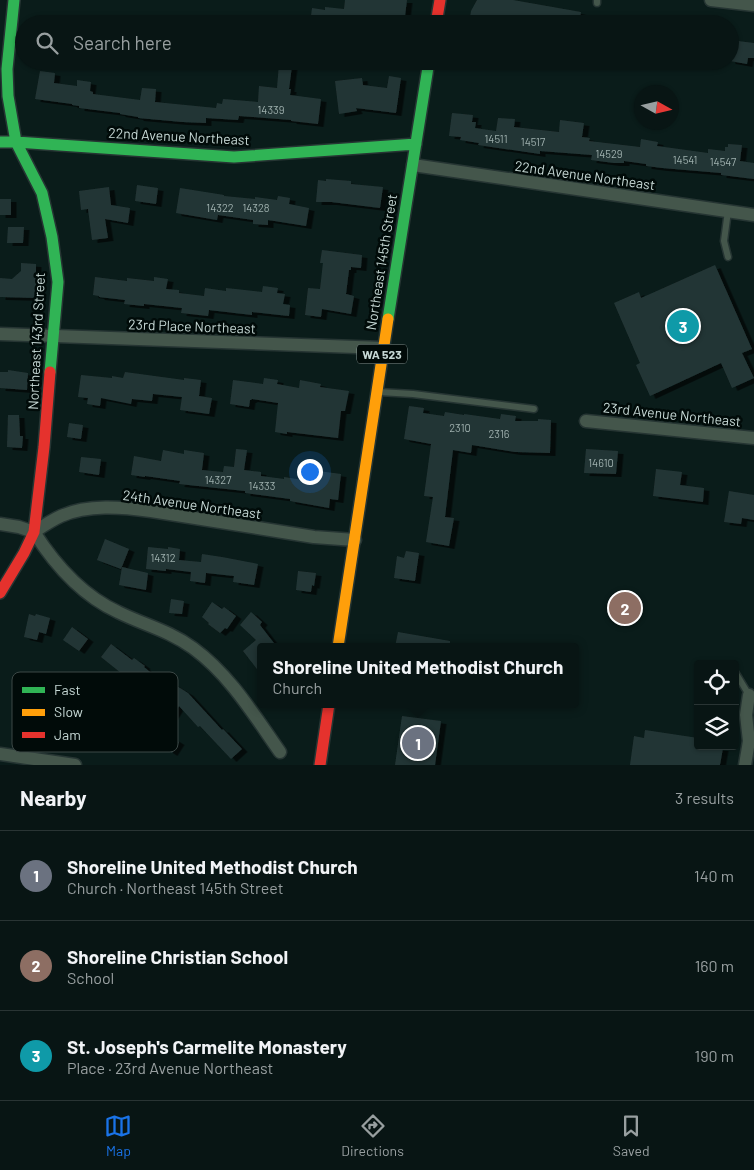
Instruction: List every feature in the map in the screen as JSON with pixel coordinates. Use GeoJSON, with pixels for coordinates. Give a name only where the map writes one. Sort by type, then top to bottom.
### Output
{"type":"FeatureCollection","features":[{"type":"Feature","properties":{"kind":"street","name":"Northeast 143rd Street"},"geometry":{"type":"LineString","coordinates":[[0,593],[34,532],[44,447],[58,282],[52,237],[42,193],[16,142],[8,96],[8,70],[14,0]]}},
{"type":"Feature","properties":{"kind":"street"},"geometry":{"type":"LineString","coordinates":[[438,15],[440,0]]}},
{"type":"Feature","properties":{"kind":"street"},"geometry":{"type":"LineString","coordinates":[[711,0],[754,5]]}},
{"type":"Feature","properties":{"kind":"street","name":"Northeast 145th Street"},"geometry":{"type":"LineString","coordinates":[[339,643],[376,392],[428,70]]}},
{"type":"Feature","properties":{"kind":"street","name":"22nd Avenue Northeast"},"geometry":{"type":"LineString","coordinates":[[0,142],[234,157],[416,144]]}},
{"type":"Feature","properties":{"kind":"street","name":"22nd Avenue Northeast"},"geometry":{"type":"LineString","coordinates":[[412,165],[754,215]]}},
{"type":"Feature","properties":{"kind":"street","name":"23rd Place Northeast"},"geometry":{"type":"LineString","coordinates":[[0,334],[383,348]]}},
{"type":"Feature","properties":{"kind":"street","name":"23rd Avenue Northeast"},"geometry":{"type":"LineString","coordinates":[[586,421],[754,438]]}},
{"type":"Feature","properties":{"kind":"street","name":"24th Avenue Northeast"},"geometry":{"type":"LineString","coordinates":[[34,532],[74,511],[115,508],[151,511],[314,537],[355,540]]}},
{"type":"Feature","properties":{"kind":"street"},"geometry":{"type":"LineString","coordinates":[[0,524],[34,532],[58,566],[83,590],[105,606],[174,635],[193,648],[231,683],[280,752]]}},
{"type":"Feature","properties":{"kind":"street"},"geometry":{"type":"LineString","coordinates":[[745,765],[751,732],[744,715],[749,695]]}},
{"type":"Feature","properties":{"kind":"street"},"geometry":{"type":"LineString","coordinates":[[320,765],[328,708]]}},
{"type":"Feature","properties":{"kind":"street"},"geometry":{"type":"LineString","coordinates":[[0,754],[76,765]]}},
{"type":"Feature","properties":{"kind":"lane"},"geometry":{"type":"LineString","coordinates":[[728,211],[724,240],[728,257]]}},
{"type":"Feature","properties":{"kind":"lane"},"geometry":{"type":"LineString","coordinates":[[376,392],[413,394],[534,409]]}},
{"type":"Feature","properties":{"kind":"lane"},"geometry":{"type":"LineString","coordinates":[[739,679],[749,695]]}},
{"type":"Feature","properties":{"kind":"building"},"geometry":{"type":"Polygon","coordinates":[[[345,0],[407,0],[405,15],[311,15],[312,8],[325,10],[325,7],[344,9],[345,0]]]}},
{"type":"Feature","properties":{"kind":"building"},"geometry":{"type":"Polygon","coordinates":[[[477,0],[513,0],[581,12],[580,15],[470,15],[477,0]]]}},
{"type":"Feature","properties":{"kind":"building"},"geometry":{"type":"Polygon","coordinates":[[[739,41],[754,43],[754,58],[748,58],[747,64],[739,63],[739,41]]]}},
{"type":"Feature","properties":{"kind":"building"},"geometry":{"type":"Polygon","coordinates":[[[278,70],[291,70],[290,95],[321,99],[318,124],[239,116],[238,120],[206,118],[206,123],[182,122],[138,118],[120,113],[79,108],[79,106],[72,104],[35,99],[40,71],[55,73],[54,83],[77,86],[77,80],[91,82],[90,91],[93,94],[140,100],[142,88],[156,89],[155,102],[216,108],[217,103],[222,104],[223,99],[258,102],[259,86],[277,88],[278,70]]]}},
{"type":"Feature","properties":{"kind":"building"},"geometry":{"type":"Polygon","coordinates":[[[389,76],[401,78],[396,113],[356,108],[357,111],[339,114],[335,81],[362,78],[363,85],[387,88],[389,76]]]}},
{"type":"Feature","properties":{"kind":"building"},"geometry":{"type":"Polygon","coordinates":[[[452,113],[473,115],[472,122],[476,122],[475,128],[496,131],[498,118],[515,119],[514,127],[559,132],[560,120],[584,123],[582,137],[590,138],[589,141],[640,147],[641,139],[658,142],[657,146],[708,153],[708,149],[725,151],[725,147],[728,147],[728,144],[742,145],[740,161],[754,163],[754,179],[721,175],[721,173],[646,166],[646,164],[624,161],[624,163],[614,163],[591,160],[592,155],[540,151],[540,154],[478,145],[479,143],[460,140],[461,137],[449,136],[452,113]]]}},
{"type":"Feature","properties":{"kind":"building"},"geometry":{"type":"Polygon","coordinates":[[[326,179],[383,187],[380,208],[316,202],[318,180],[326,181],[326,179]]]}},
{"type":"Feature","properties":{"kind":"building"},"geometry":{"type":"Polygon","coordinates":[[[137,185],[158,188],[156,204],[135,201],[137,185]]]}},
{"type":"Feature","properties":{"kind":"building"},"geometry":{"type":"Polygon","coordinates":[[[109,187],[111,205],[130,208],[128,223],[105,219],[108,238],[92,240],[88,209],[81,210],[79,191],[109,187]]]}},
{"type":"Feature","properties":{"kind":"building"},"geometry":{"type":"Polygon","coordinates":[[[180,188],[224,196],[255,199],[255,197],[277,200],[278,196],[290,198],[289,204],[309,208],[306,226],[268,220],[268,225],[253,224],[253,220],[218,215],[217,220],[176,213],[180,188]]]}},
{"type":"Feature","properties":{"kind":"building"},"geometry":{"type":"Polygon","coordinates":[[[0,199],[11,199],[11,215],[0,215],[0,199]]]}},
{"type":"Feature","properties":{"kind":"building"},"geometry":{"type":"Polygon","coordinates":[[[8,227],[24,227],[23,243],[7,243],[8,227]]]}},
{"type":"Feature","properties":{"kind":"building"},"geometry":{"type":"Polygon","coordinates":[[[322,250],[362,255],[361,268],[351,267],[351,270],[349,270],[346,294],[354,296],[351,314],[322,309],[321,317],[305,315],[308,288],[320,289],[323,263],[320,263],[322,250]]]}},
{"type":"Feature","properties":{"kind":"building"},"geometry":{"type":"Polygon","coordinates":[[[21,263],[36,264],[36,279],[38,279],[37,298],[0,297],[0,278],[12,279],[21,271],[21,263]]]}},
{"type":"Feature","properties":{"kind":"building"},"geometry":{"type":"Polygon","coordinates":[[[715,265],[752,349],[742,353],[754,378],[732,388],[721,363],[650,396],[636,365],[640,363],[614,303],[639,292],[641,298],[715,265]]]}},
{"type":"Feature","properties":{"kind":"building"},"geometry":{"type":"Polygon","coordinates":[[[95,277],[127,281],[127,278],[154,281],[154,277],[168,279],[166,289],[179,290],[179,293],[204,296],[205,288],[226,291],[226,288],[262,292],[263,286],[278,288],[277,293],[285,294],[283,304],[290,305],[289,316],[252,312],[252,315],[209,310],[208,316],[181,313],[182,308],[124,304],[125,300],[93,295],[95,277]]]}},
{"type":"Feature","properties":{"kind":"building"},"geometry":{"type":"Polygon","coordinates":[[[8,370],[28,373],[27,390],[0,388],[0,372],[8,372],[8,370]]]}},
{"type":"Feature","properties":{"kind":"building"},"geometry":{"type":"Polygon","coordinates":[[[125,372],[184,380],[184,378],[201,380],[199,396],[212,398],[209,414],[180,410],[182,397],[153,394],[152,401],[132,399],[131,404],[101,398],[100,406],[87,404],[88,398],[78,397],[81,375],[123,378],[125,372]]]}},
{"type":"Feature","properties":{"kind":"building"},"geometry":{"type":"Polygon","coordinates":[[[264,378],[278,380],[277,384],[299,388],[300,380],[321,384],[320,387],[349,391],[345,411],[341,411],[338,438],[275,432],[278,403],[252,399],[250,400],[249,407],[230,404],[233,380],[263,384],[264,378]]]}},
{"type":"Feature","properties":{"kind":"building"},"geometry":{"type":"Polygon","coordinates":[[[409,406],[424,408],[423,413],[444,416],[445,412],[500,419],[501,414],[516,416],[515,421],[551,420],[550,453],[515,452],[472,445],[471,453],[453,450],[445,517],[454,518],[449,546],[426,542],[433,497],[424,496],[431,444],[404,439],[409,406]]]}},
{"type":"Feature","properties":{"kind":"building"},"geometry":{"type":"Polygon","coordinates":[[[8,415],[19,415],[20,436],[23,436],[22,448],[7,447],[8,415]]]}},
{"type":"Feature","properties":{"kind":"building"},"geometry":{"type":"Polygon","coordinates":[[[69,423],[83,425],[81,439],[67,437],[69,423]]]}},
{"type":"Feature","properties":{"kind":"building"},"geometry":{"type":"Polygon","coordinates":[[[236,449],[247,450],[244,470],[261,472],[261,476],[284,479],[284,477],[316,482],[318,471],[341,474],[338,500],[330,499],[329,508],[290,501],[290,499],[245,493],[245,491],[179,484],[180,481],[131,475],[134,456],[161,461],[163,450],[184,454],[184,450],[204,453],[202,470],[223,472],[224,466],[234,467],[236,449]]]}},
{"type":"Feature","properties":{"kind":"building"},"geometry":{"type":"Polygon","coordinates":[[[586,449],[618,451],[616,474],[584,473],[586,449]]]}},
{"type":"Feature","properties":{"kind":"building"},"geometry":{"type":"Polygon","coordinates":[[[81,457],[101,459],[99,475],[79,472],[81,457]]]}},
{"type":"Feature","properties":{"kind":"building"},"geometry":{"type":"Polygon","coordinates":[[[656,469],[682,472],[680,485],[704,488],[703,502],[653,496],[656,469]]]}},
{"type":"Feature","properties":{"kind":"building"},"geometry":{"type":"Polygon","coordinates":[[[729,491],[754,495],[754,520],[742,518],[741,524],[724,522],[729,491]]]}},
{"type":"Feature","properties":{"kind":"building"},"geometry":{"type":"Polygon","coordinates":[[[105,539],[129,549],[121,569],[97,560],[105,539]]]}},
{"type":"Feature","properties":{"kind":"building"},"geometry":{"type":"Polygon","coordinates":[[[148,547],[180,549],[179,560],[201,562],[202,554],[258,564],[254,585],[233,582],[234,576],[206,573],[205,583],[190,581],[191,572],[146,569],[148,547]]]}},
{"type":"Feature","properties":{"kind":"building"},"geometry":{"type":"Polygon","coordinates":[[[406,551],[419,553],[415,581],[394,578],[397,556],[404,558],[406,551]]]}},
{"type":"Feature","properties":{"kind":"building"},"geometry":{"type":"Polygon","coordinates":[[[122,567],[148,573],[146,590],[119,585],[122,567]]]}},
{"type":"Feature","properties":{"kind":"building"},"geometry":{"type":"Polygon","coordinates":[[[298,571],[316,573],[311,592],[296,590],[298,571]]]}},
{"type":"Feature","properties":{"kind":"building"},"geometry":{"type":"Polygon","coordinates":[[[171,599],[184,601],[182,614],[169,613],[171,599]]]}},
{"type":"Feature","properties":{"kind":"building"},"geometry":{"type":"Polygon","coordinates":[[[212,602],[222,609],[224,607],[236,616],[227,629],[225,628],[220,633],[202,617],[212,602]]]}},
{"type":"Feature","properties":{"kind":"building"},"geometry":{"type":"Polygon","coordinates":[[[251,612],[262,622],[260,625],[274,643],[257,643],[257,669],[243,651],[256,640],[240,625],[251,612]]]}},
{"type":"Feature","properties":{"kind":"building"},"geometry":{"type":"Polygon","coordinates":[[[29,614],[50,618],[46,634],[39,632],[37,640],[24,637],[29,614]]]}},
{"type":"Feature","properties":{"kind":"building"},"geometry":{"type":"Polygon","coordinates":[[[72,627],[88,639],[79,651],[63,640],[72,627]]]}},
{"type":"Feature","properties":{"kind":"building"},"geometry":{"type":"Polygon","coordinates":[[[398,632],[450,641],[450,643],[396,643],[398,632]]]}},
{"type":"Feature","properties":{"kind":"building"},"geometry":{"type":"Polygon","coordinates":[[[111,644],[132,660],[134,658],[150,672],[120,672],[101,657],[111,644]]]}},
{"type":"Feature","properties":{"kind":"building"},"geometry":{"type":"Polygon","coordinates":[[[178,687],[188,693],[242,749],[231,759],[179,706],[178,708],[178,687]]]}},
{"type":"Feature","properties":{"kind":"building"},"geometry":{"type":"Polygon","coordinates":[[[402,716],[441,721],[435,765],[395,765],[402,716]]]}},
{"type":"Feature","properties":{"kind":"building"},"geometry":{"type":"Polygon","coordinates":[[[645,730],[694,737],[694,750],[723,750],[720,765],[630,765],[634,736],[644,738],[645,730]]]}},
{"type":"Feature","properties":{"kind":"traffic: fast"},"geometry":{"type":"LineString","coordinates":[[14,0],[7,69],[8,96],[16,142],[42,193],[52,237],[58,282],[50,372]]}},
{"type":"Feature","properties":{"kind":"traffic: fast"},"geometry":{"type":"LineString","coordinates":[[388,319],[428,70]]}},
{"type":"Feature","properties":{"kind":"traffic: fast"},"geometry":{"type":"LineString","coordinates":[[0,142],[234,157],[416,144]]}},
{"type":"Feature","properties":{"kind":"traffic: slow"},"geometry":{"type":"LineString","coordinates":[[339,643],[388,319]]}},
{"type":"Feature","properties":{"kind":"traffic: jam"},"geometry":{"type":"LineString","coordinates":[[438,15],[440,0]]}},
{"type":"Feature","properties":{"kind":"traffic: jam"},"geometry":{"type":"LineString","coordinates":[[0,593],[34,532],[50,372]]}},
{"type":"Feature","properties":{"kind":"traffic: jam"},"geometry":{"type":"LineString","coordinates":[[320,765],[328,708]]}},
{"type":"Feature","properties":{"kind":"place","name":"St. Joseph's Carmelite Monastery"},"geometry":{"type":"Point","coordinates":[683,326]}},
{"type":"Feature","properties":{"kind":"place","name":"Shoreline Christian School"},"geometry":{"type":"Point","coordinates":[625,608]}},
{"type":"Feature","properties":{"kind":"place","name":"Shoreline United Methodist Church"},"geometry":{"type":"Point","coordinates":[418,743]}}]}
